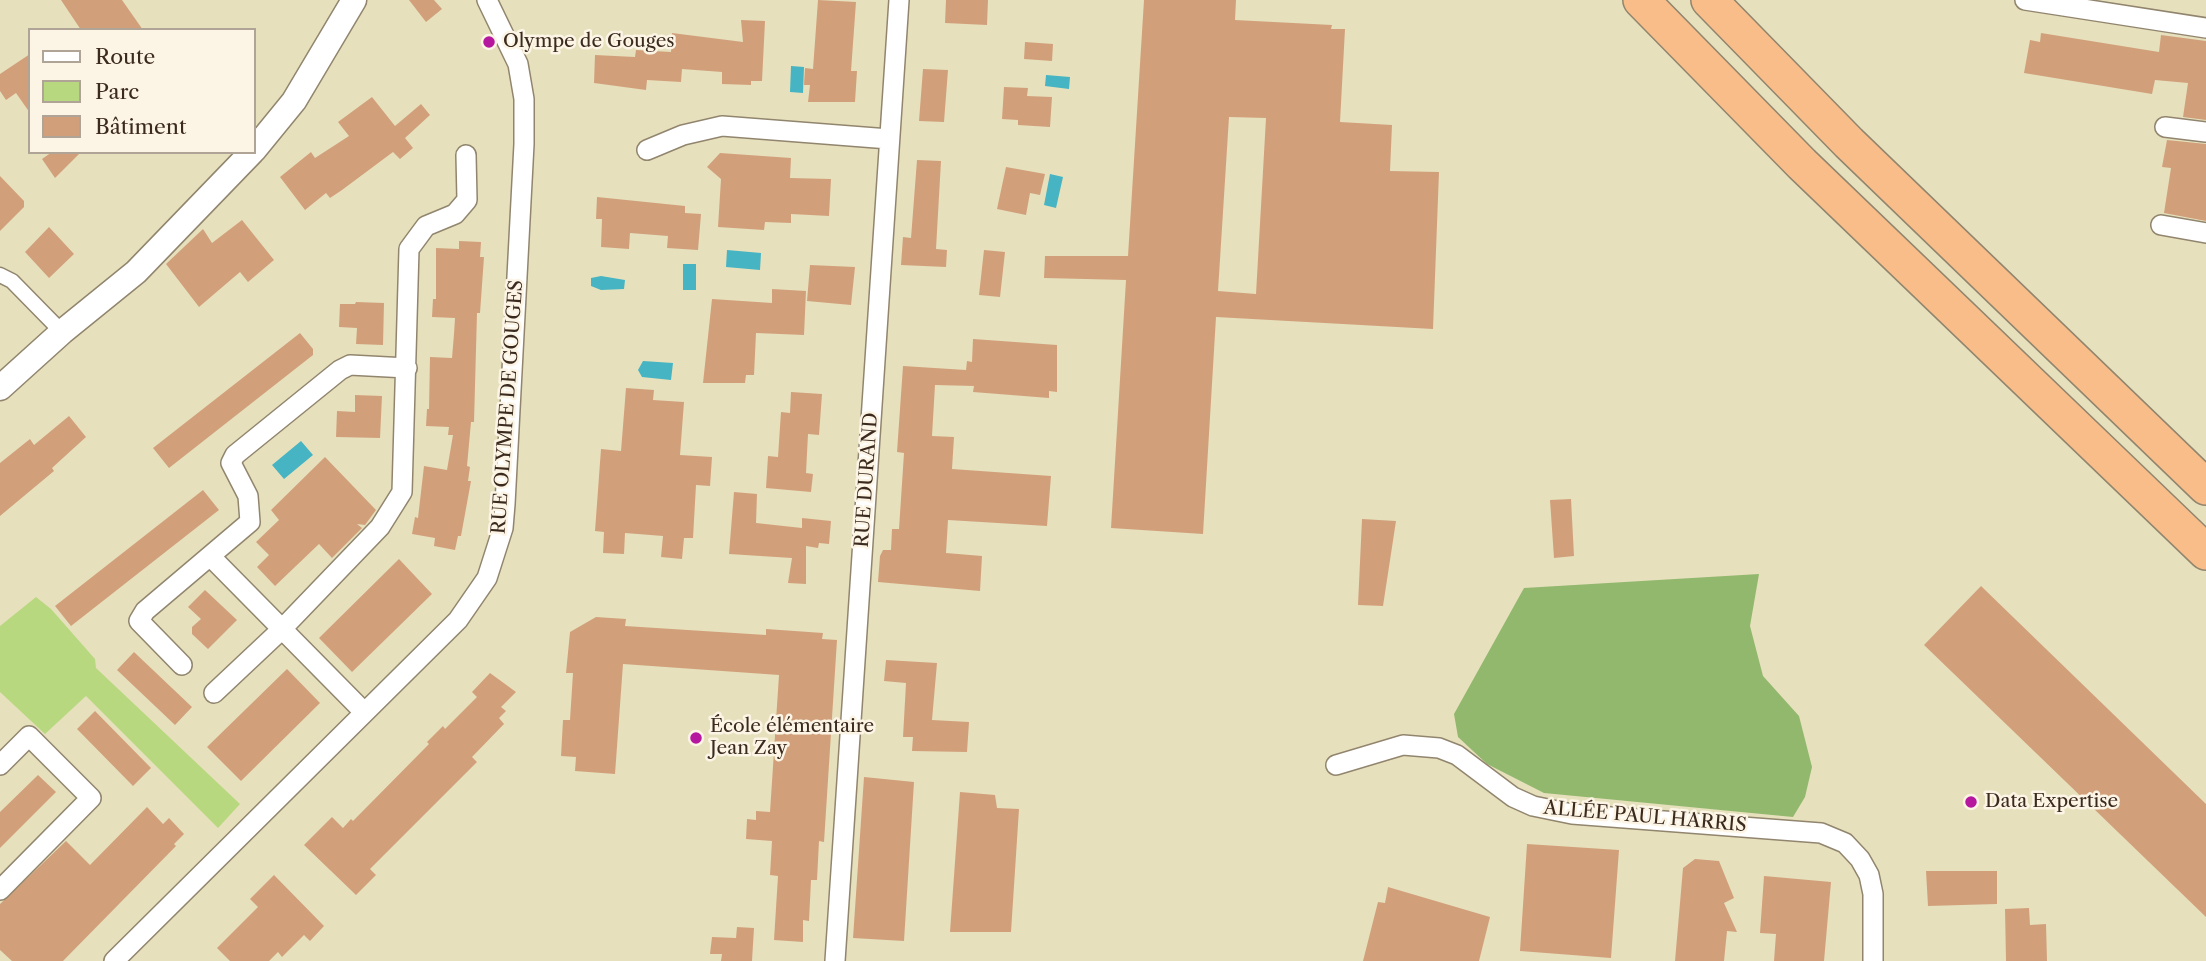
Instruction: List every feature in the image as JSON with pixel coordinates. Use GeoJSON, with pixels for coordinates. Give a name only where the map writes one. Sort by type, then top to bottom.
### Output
{"type":"FeatureCollection","features":[{"type":"Feature","properties":{"kind":"highway"},"geometry":{"type":"LineString","coordinates":[[1641,0],[1802,164],[2206,552]]}},
{"type":"Feature","properties":{"kind":"highway"},"geometry":{"type":"LineString","coordinates":[[1709,0],[1849,143],[2206,487]]}},
{"type":"Feature","properties":{"kind":"street"},"geometry":{"type":"LineString","coordinates":[[256,147],[294,102],[354,0]]}},
{"type":"Feature","properties":{"kind":"street","name":"RUE OLYMPE DE GOUGES"},"geometry":{"type":"LineString","coordinates":[[114,961],[470,607],[487,578],[503,528],[524,144],[524,99],[518,64],[487,0]]}},
{"type":"Feature","properties":{"kind":"street","name":"RUE DURAND"},"geometry":{"type":"LineString","coordinates":[[835,961],[899,0]]}},
{"type":"Feature","properties":{"kind":"street"},"geometry":{"type":"LineString","coordinates":[[2025,0],[2206,28]]}},
{"type":"Feature","properties":{"kind":"street"},"geometry":{"type":"LineString","coordinates":[[647,150],[683,135],[722,126],[888,139]]}},
{"type":"Feature","properties":{"kind":"street"},"geometry":{"type":"LineString","coordinates":[[2165,127],[2206,132]]}},
{"type":"Feature","properties":{"kind":"street"},"geometry":{"type":"LineString","coordinates":[[0,388],[62,332],[136,272],[250,154]]}},
{"type":"Feature","properties":{"kind":"street"},"geometry":{"type":"LineString","coordinates":[[214,692],[281,630],[380,527],[398,499],[405,468],[409,249],[426,226],[455,214],[467,200],[466,155]]}},
{"type":"Feature","properties":{"kind":"street"},"geometry":{"type":"LineString","coordinates":[[2161,225],[2206,233]]}},
{"type":"Feature","properties":{"kind":"street"},"geometry":{"type":"LineString","coordinates":[[0,275],[12,281],[62,332]]}},
{"type":"Feature","properties":{"kind":"street"},"geometry":{"type":"LineString","coordinates":[[181,665],[139,621],[145,611],[211,558],[250,522],[248,496],[230,463],[235,455],[340,370],[350,365],[407,368]]}},
{"type":"Feature","properties":{"kind":"street"},"geometry":{"type":"LineString","coordinates":[[211,558],[364,712]]}},
{"type":"Feature","properties":{"kind":"street"},"geometry":{"type":"LineString","coordinates":[[0,765],[29,736],[91,798],[0,890]]}},
{"type":"Feature","properties":{"kind":"street","name":"ALLÉE PAUL HARRIS"},"geometry":{"type":"LineString","coordinates":[[1336,765],[1403,745],[1439,748],[1457,755],[1513,797],[1533,806],[1572,814],[1821,832],[1845,843],[1860,859],[1869,875],[1873,894],[1874,961]]}},
{"type":"Feature","properties":{"kind":"green space"},"geometry":{"type":"Polygon","coordinates":[[[1759,574],[1750,626],[1763,676],[1799,716],[1812,767],[1805,797],[1793,817],[1544,793],[1487,764],[1458,737],[1454,714],[1524,588],[1759,574]]]}},
{"type":"Feature","properties":{"kind":"green space"},"geometry":{"type":"Polygon","coordinates":[[[36,597],[51,609],[95,659],[96,668],[240,804],[218,828],[86,696],[45,734],[0,692],[0,626],[36,597]]]}},
{"type":"Feature","properties":{"kind":"water"},"geometry":{"type":"Polygon","coordinates":[[[791,66],[804,67],[803,93],[790,92],[791,66]]]}},
{"type":"Feature","properties":{"kind":"water"},"geometry":{"type":"Polygon","coordinates":[[[1046,75],[1070,77],[1069,89],[1045,86],[1046,75]]]}},
{"type":"Feature","properties":{"kind":"water"},"geometry":{"type":"Polygon","coordinates":[[[1050,174],[1063,177],[1056,208],[1044,205],[1050,174]]]}},
{"type":"Feature","properties":{"kind":"water"},"geometry":{"type":"Polygon","coordinates":[[[727,250],[761,253],[760,270],[726,267],[727,250]]]}},
{"type":"Feature","properties":{"kind":"water"},"geometry":{"type":"Polygon","coordinates":[[[683,264],[696,264],[696,290],[683,290],[683,264]]]}},
{"type":"Feature","properties":{"kind":"water"},"geometry":{"type":"Polygon","coordinates":[[[601,276],[625,280],[624,289],[601,290],[591,286],[591,278],[601,276]]]}},
{"type":"Feature","properties":{"kind":"water"},"geometry":{"type":"Polygon","coordinates":[[[643,361],[673,363],[671,380],[642,377],[638,370],[643,361]]]}},
{"type":"Feature","properties":{"kind":"water"},"geometry":{"type":"Polygon","coordinates":[[[301,441],[313,455],[284,479],[272,465],[301,441]]]}},
{"type":"Feature","properties":{"kind":"building"},"geometry":{"type":"Polygon","coordinates":[[[61,0],[122,0],[142,28],[80,28],[61,0]]]}},
{"type":"Feature","properties":{"kind":"building"},"geometry":{"type":"Polygon","coordinates":[[[409,0],[434,0],[442,9],[426,22],[409,0]]]}},
{"type":"Feature","properties":{"kind":"building"},"geometry":{"type":"Polygon","coordinates":[[[818,0],[856,2],[851,71],[857,71],[855,102],[808,102],[810,85],[804,85],[805,68],[813,69],[818,0]]]}},
{"type":"Feature","properties":{"kind":"building"},"geometry":{"type":"Polygon","coordinates":[[[946,0],[988,0],[987,25],[945,23],[946,0]]]}},
{"type":"Feature","properties":{"kind":"building"},"geometry":{"type":"Polygon","coordinates":[[[1144,0],[1236,0],[1235,20],[1332,25],[1331,29],[1345,29],[1340,122],[1392,125],[1390,171],[1439,172],[1433,329],[1216,317],[1203,534],[1111,528],[1126,280],[1044,278],[1045,256],[1128,256],[1144,0]],[[1229,117],[1218,291],[1256,294],[1266,118],[1229,117]]]}},
{"type":"Feature","properties":{"kind":"building"},"geometry":{"type":"Polygon","coordinates":[[[741,20],[765,21],[762,81],[751,81],[751,85],[722,84],[722,72],[682,69],[681,82],[647,80],[646,90],[594,83],[595,55],[635,57],[636,50],[671,52],[672,33],[743,42],[741,20]]]}},
{"type":"Feature","properties":{"kind":"building"},"geometry":{"type":"Polygon","coordinates":[[[2041,33],[2159,52],[2161,35],[2206,41],[2206,120],[2183,117],[2188,83],[2155,80],[2152,94],[2024,73],[2030,40],[2040,42],[2041,33]]]}},
{"type":"Feature","properties":{"kind":"building"},"geometry":{"type":"Polygon","coordinates":[[[1025,42],[1053,44],[1052,61],[1024,59],[1025,42]]]}},
{"type":"Feature","properties":{"kind":"building"},"geometry":{"type":"Polygon","coordinates":[[[28,55],[28,110],[16,93],[6,100],[0,91],[0,74],[28,55]]]}},
{"type":"Feature","properties":{"kind":"building"},"geometry":{"type":"Polygon","coordinates":[[[923,69],[948,70],[944,122],[919,121],[923,69]]]}},
{"type":"Feature","properties":{"kind":"building"},"geometry":{"type":"Polygon","coordinates":[[[1004,87],[1028,88],[1027,96],[1052,97],[1050,127],[1018,125],[1018,120],[1002,119],[1004,87]]]}},
{"type":"Feature","properties":{"kind":"building"},"geometry":{"type":"Polygon","coordinates":[[[372,97],[395,126],[421,104],[430,115],[405,138],[413,148],[400,159],[393,152],[330,198],[326,193],[305,210],[280,177],[311,152],[315,158],[349,136],[338,122],[372,97]]]}},
{"type":"Feature","properties":{"kind":"building"},"geometry":{"type":"Polygon","coordinates":[[[2167,140],[2206,144],[2206,221],[2164,213],[2171,168],[2162,167],[2167,140]]]}},
{"type":"Feature","properties":{"kind":"building"},"geometry":{"type":"Polygon","coordinates":[[[720,153],[791,158],[790,178],[831,179],[829,216],[791,214],[791,223],[765,222],[764,230],[718,227],[721,179],[707,167],[720,153]]]}},
{"type":"Feature","properties":{"kind":"building"},"geometry":{"type":"Polygon","coordinates":[[[49,154],[79,154],[55,178],[42,159],[49,154]]]}},
{"type":"Feature","properties":{"kind":"building"},"geometry":{"type":"Polygon","coordinates":[[[917,160],[941,161],[936,249],[947,250],[946,267],[901,265],[903,237],[911,238],[917,160]]]}},
{"type":"Feature","properties":{"kind":"building"},"geometry":{"type":"Polygon","coordinates":[[[1006,167],[1045,174],[1040,195],[1030,193],[1026,215],[997,209],[1006,167]]]}},
{"type":"Feature","properties":{"kind":"building"},"geometry":{"type":"Polygon","coordinates":[[[0,176],[24,201],[24,207],[0,231],[0,176]]]}},
{"type":"Feature","properties":{"kind":"building"},"geometry":{"type":"Polygon","coordinates":[[[597,197],[685,206],[685,213],[701,214],[698,250],[667,248],[668,236],[630,233],[629,249],[601,247],[602,219],[596,219],[597,197]]]}},
{"type":"Feature","properties":{"kind":"building"},"geometry":{"type":"Polygon","coordinates":[[[242,220],[274,260],[248,282],[240,272],[199,307],[166,264],[203,229],[212,243],[242,220]]]}},
{"type":"Feature","properties":{"kind":"building"},"geometry":{"type":"Polygon","coordinates":[[[49,227],[74,254],[49,278],[25,252],[49,227]]]}},
{"type":"Feature","properties":{"kind":"building"},"geometry":{"type":"Polygon","coordinates":[[[459,241],[481,242],[480,257],[484,257],[480,313],[477,313],[474,422],[471,422],[467,466],[470,467],[468,481],[471,481],[461,536],[458,536],[455,550],[434,546],[435,538],[412,534],[415,517],[418,518],[424,466],[447,470],[453,435],[448,435],[449,427],[426,426],[430,357],[452,358],[455,318],[432,317],[433,299],[436,299],[436,248],[459,249],[459,241]]]}},
{"type":"Feature","properties":{"kind":"building"},"geometry":{"type":"Polygon","coordinates":[[[984,250],[1005,252],[1000,297],[979,295],[984,250]]]}},
{"type":"Feature","properties":{"kind":"building"},"geometry":{"type":"Polygon","coordinates":[[[810,265],[855,267],[851,305],[807,301],[810,265]]]}},
{"type":"Feature","properties":{"kind":"building"},"geometry":{"type":"Polygon","coordinates":[[[772,289],[806,291],[804,335],[756,333],[754,375],[746,375],[745,383],[703,383],[712,299],[772,303],[772,289]]]}},
{"type":"Feature","properties":{"kind":"building"},"geometry":{"type":"Polygon","coordinates":[[[384,303],[383,345],[356,344],[357,328],[339,327],[340,304],[384,303]]]}},
{"type":"Feature","properties":{"kind":"building"},"geometry":{"type":"Polygon","coordinates":[[[300,333],[313,349],[313,355],[169,468],[153,448],[300,333]]]}},
{"type":"Feature","properties":{"kind":"building"},"geometry":{"type":"Polygon","coordinates":[[[973,339],[1057,345],[1057,392],[1049,391],[1049,398],[973,392],[974,386],[935,385],[932,436],[954,437],[952,469],[1051,476],[1047,526],[948,520],[946,553],[982,556],[980,591],[878,582],[880,556],[883,550],[891,550],[892,529],[899,529],[904,453],[897,452],[903,366],[966,370],[967,361],[972,362],[973,339]]]}},
{"type":"Feature","properties":{"kind":"building"},"geometry":{"type":"Polygon","coordinates":[[[626,388],[654,390],[653,400],[684,402],[680,455],[712,457],[710,486],[696,485],[693,538],[684,538],[682,559],[661,557],[663,536],[625,533],[624,554],[603,553],[604,532],[595,531],[601,449],[621,451],[626,388]]]}},
{"type":"Feature","properties":{"kind":"building"},"geometry":{"type":"Polygon","coordinates":[[[791,392],[822,394],[819,435],[808,434],[806,473],[813,474],[811,492],[766,488],[768,456],[778,457],[781,412],[790,413],[791,392]]]}},
{"type":"Feature","properties":{"kind":"building"},"geometry":{"type":"Polygon","coordinates":[[[355,395],[382,396],[380,438],[336,437],[337,411],[355,412],[355,395]]]}},
{"type":"Feature","properties":{"kind":"building"},"geometry":{"type":"Polygon","coordinates":[[[69,416],[86,437],[52,468],[54,471],[0,516],[0,463],[30,439],[34,445],[69,416]]]}},
{"type":"Feature","properties":{"kind":"building"},"geometry":{"type":"Polygon","coordinates":[[[325,457],[376,510],[365,525],[357,524],[362,528],[332,558],[319,544],[275,586],[257,567],[269,555],[256,542],[279,520],[271,510],[325,457]]]}},
{"type":"Feature","properties":{"kind":"building"},"geometry":{"type":"Polygon","coordinates":[[[203,490],[219,510],[71,626],[55,606],[203,490]]]}},
{"type":"Feature","properties":{"kind":"building"},"geometry":{"type":"Polygon","coordinates":[[[734,492],[757,494],[756,523],[802,528],[802,518],[831,521],[829,544],[819,543],[818,548],[806,546],[806,584],[788,583],[792,558],[729,554],[734,492]]]}},
{"type":"Feature","properties":{"kind":"building"},"geometry":{"type":"Polygon","coordinates":[[[1571,499],[1574,556],[1554,558],[1550,500],[1571,499]]]}},
{"type":"Feature","properties":{"kind":"building"},"geometry":{"type":"Polygon","coordinates":[[[1362,519],[1396,521],[1383,606],[1358,605],[1362,519]]]}},
{"type":"Feature","properties":{"kind":"building"},"geometry":{"type":"Polygon","coordinates":[[[399,559],[432,594],[352,672],[319,638],[399,559]]]}},
{"type":"Feature","properties":{"kind":"building"},"geometry":{"type":"Polygon","coordinates":[[[1981,586],[2206,804],[2206,917],[1924,645],[1981,586]]]}},
{"type":"Feature","properties":{"kind":"building"},"geometry":{"type":"Polygon","coordinates":[[[205,590],[237,620],[208,649],[192,634],[192,627],[201,619],[188,607],[205,590]]]}},
{"type":"Feature","properties":{"kind":"building"},"geometry":{"type":"Polygon","coordinates":[[[596,617],[626,619],[625,626],[766,635],[766,629],[823,633],[822,639],[837,640],[824,842],[819,841],[817,880],[811,880],[809,921],[803,920],[803,942],[774,940],[778,876],[770,875],[772,841],[746,839],[747,819],[756,820],[756,811],[770,812],[779,675],[623,664],[615,774],[575,771],[576,757],[561,756],[563,720],[570,720],[573,673],[566,673],[570,632],[596,617]]]}},
{"type":"Feature","properties":{"kind":"building"},"geometry":{"type":"Polygon","coordinates":[[[134,652],[192,707],[175,725],[117,670],[134,652]]]}},
{"type":"Feature","properties":{"kind":"building"},"geometry":{"type":"Polygon","coordinates":[[[886,660],[937,663],[932,720],[969,722],[967,752],[912,751],[913,737],[903,737],[906,683],[884,681],[886,660]]]}},
{"type":"Feature","properties":{"kind":"building"},"geometry":{"type":"Polygon","coordinates":[[[287,669],[320,703],[241,781],[207,747],[287,669]]]}},
{"type":"Feature","properties":{"kind":"building"},"geometry":{"type":"Polygon","coordinates":[[[490,673],[516,692],[501,707],[506,711],[499,718],[504,724],[472,757],[477,762],[370,869],[376,875],[356,895],[304,845],[332,817],[343,828],[351,819],[353,821],[429,744],[427,742],[443,726],[445,729],[477,697],[472,692],[490,673]]]}},
{"type":"Feature","properties":{"kind":"building"},"geometry":{"type":"Polygon","coordinates":[[[95,711],[151,768],[133,786],[77,729],[95,711]]]}},
{"type":"Feature","properties":{"kind":"building"},"geometry":{"type":"Polygon","coordinates":[[[38,775],[56,792],[0,848],[0,812],[38,775]]]}},
{"type":"Feature","properties":{"kind":"building"},"geometry":{"type":"Polygon","coordinates":[[[864,777],[914,782],[904,941],[853,938],[864,777]]]}},
{"type":"Feature","properties":{"kind":"building"},"geometry":{"type":"Polygon","coordinates":[[[960,792],[995,795],[997,808],[1019,809],[1011,932],[950,932],[960,792]]]}},
{"type":"Feature","properties":{"kind":"building"},"geometry":{"type":"Polygon","coordinates":[[[147,807],[163,824],[169,818],[184,834],[174,844],[176,846],[63,961],[12,961],[0,950],[0,904],[66,841],[90,865],[147,807]]]}},
{"type":"Feature","properties":{"kind":"building"},"geometry":{"type":"Polygon","coordinates":[[[1527,844],[1619,850],[1611,958],[1520,951],[1527,844]]]}},
{"type":"Feature","properties":{"kind":"building"},"geometry":{"type":"Polygon","coordinates":[[[1695,859],[1719,861],[1734,898],[1724,903],[1737,932],[1727,931],[1724,961],[1675,961],[1683,868],[1695,859]]]}},
{"type":"Feature","properties":{"kind":"building"},"geometry":{"type":"Polygon","coordinates":[[[1926,871],[1997,871],[1997,904],[1928,906],[1926,871]]]}},
{"type":"Feature","properties":{"kind":"building"},"geometry":{"type":"Polygon","coordinates":[[[274,875],[324,926],[310,941],[304,935],[282,957],[278,952],[269,961],[230,961],[217,948],[258,907],[250,899],[274,875]]]}},
{"type":"Feature","properties":{"kind":"building"},"geometry":{"type":"Polygon","coordinates":[[[1764,876],[1831,882],[1824,961],[1774,961],[1776,934],[1760,933],[1764,876]]]}},
{"type":"Feature","properties":{"kind":"building"},"geometry":{"type":"Polygon","coordinates":[[[1388,887],[1490,917],[1479,961],[1363,961],[1378,902],[1385,903],[1388,887]]]}},
{"type":"Feature","properties":{"kind":"building"},"geometry":{"type":"Polygon","coordinates":[[[2029,908],[2030,925],[2046,924],[2047,961],[2006,961],[2005,909],[2029,908]]]}},
{"type":"Feature","properties":{"kind":"building"},"geometry":{"type":"Polygon","coordinates":[[[737,927],[754,928],[752,961],[721,961],[722,954],[710,954],[712,937],[736,938],[737,927]]]}},
{"type":"Feature","properties":{"kind":"place","name":"Olympe de Gouges"},"geometry":{"type":"Point","coordinates":[489,42]}},
{"type":"Feature","properties":{"kind":"place","name":"École élémentaire Jean Zay"},"geometry":{"type":"Point","coordinates":[696,738]}},
{"type":"Feature","properties":{"kind":"place","name":"Data Expertise"},"geometry":{"type":"Point","coordinates":[1971,802]}}]}
